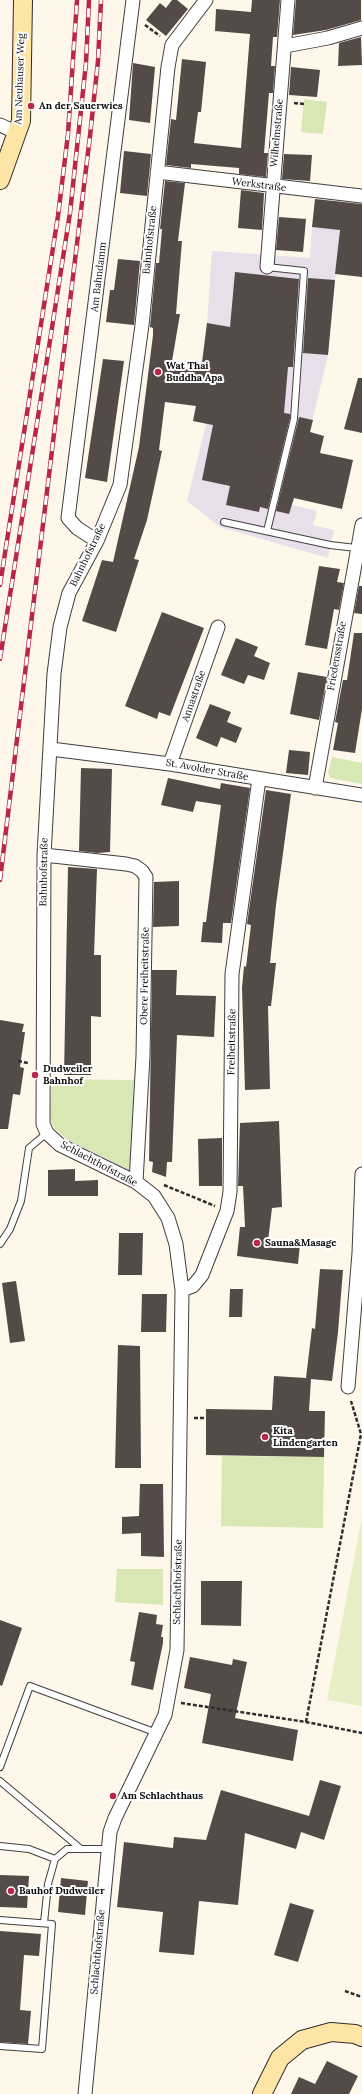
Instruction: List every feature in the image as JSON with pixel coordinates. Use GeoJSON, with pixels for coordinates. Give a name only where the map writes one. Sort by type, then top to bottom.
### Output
{"type":"FeatureCollection","features":[{"type":"Feature","properties":{"kind":"street","name":"Am Neuhauser Weg"},"geometry":{"type":"LineString","coordinates":[[0,180],[21,121],[23,0]]}},
{"type":"Feature","properties":{"kind":"street","name":"Am Bahndamm"},"geometry":{"type":"LineString","coordinates":[[97,541],[77,528],[68,518],[133,0]]}},
{"type":"Feature","properties":{"kind":"street"},"geometry":{"type":"LineString","coordinates":[[172,45],[206,0]]}},
{"type":"Feature","properties":{"kind":"street","name":"Wilhelmstraße"},"geometry":{"type":"LineString","coordinates":[[267,267],[288,0]]}},
{"type":"Feature","properties":{"kind":"street"},"geometry":{"type":"LineString","coordinates":[[285,46],[328,38],[362,28]]}},
{"type":"Feature","properties":{"kind":"street","name":"Bahnhofstraße"},"geometry":{"type":"LineString","coordinates":[[45,1129],[44,855],[54,674],[60,627],[69,593],[97,541],[120,485],[142,326],[157,172],[172,45]]}},
{"type":"Feature","properties":{"kind":"street"},"geometry":{"type":"LineString","coordinates":[[0,125],[18,133]]}},
{"type":"Feature","properties":{"kind":"street","name":"Werkstraße"},"geometry":{"type":"LineString","coordinates":[[157,172],[273,187],[362,196]]}},
{"type":"Feature","properties":{"kind":"street","name":"Friedensstraße"},"geometry":{"type":"LineString","coordinates":[[314,788],[356,548],[362,525]]}},
{"type":"Feature","properties":{"kind":"street","name":"Annastraße"},"geometry":{"type":"LineString","coordinates":[[170,764],[218,627]]}},
{"type":"Feature","properties":{"kind":"street","name":"St. Avolder Straße"},"geometry":{"type":"LineString","coordinates":[[51,749],[170,764],[362,795]]}},
{"type":"Feature","properties":{"kind":"street","name":"Freiheitstraße"},"geometry":{"type":"LineString","coordinates":[[182,1290],[194,1286],[202,1275],[222,1209],[230,1192],[232,974],[259,779]]}},
{"type":"Feature","properties":{"kind":"street","name":"Obere Freiheitstraße"},"geometry":{"type":"LineString","coordinates":[[44,855],[126,864],[135,866],[142,871],[146,877],[144,1056],[136,1182]]}},
{"type":"Feature","properties":{"kind":"street","name":"Schlachthofstraße"},"geometry":{"type":"LineString","coordinates":[[45,1129],[60,1145],[136,1182],[154,1196],[168,1218],[176,1244],[182,1290],[178,1633],[176,1661],[169,1701],[157,1733],[115,1818],[107,1849],[85,2094]]}},
{"type":"Feature","properties":{"kind":"street"},"geometry":{"type":"LineString","coordinates":[[348,1387],[359,1253],[362,1174]]}},
{"type":"Feature","properties":{"kind":"street"},"geometry":{"type":"LineString","coordinates":[[262,2094],[280,2058],[302,2040],[331,2032],[355,2034],[362,2037]]}},
{"type":"Feature","properties":{"kind":"lane"},"geometry":{"type":"LineString","coordinates":[[267,267],[304,270],[294,419],[267,531]]}},
{"type":"Feature","properties":{"kind":"lane"},"geometry":{"type":"LineString","coordinates":[[224,522],[330,545],[356,548]]}},
{"type":"Feature","properties":{"kind":"lane"},"geometry":{"type":"LineString","coordinates":[[0,1244],[10,1229],[21,1201],[29,1148],[45,1129]]}},
{"type":"Feature","properties":{"kind":"lane"},"geometry":{"type":"LineString","coordinates":[[0,1767],[30,1686],[157,1733]]}},
{"type":"Feature","properties":{"kind":"lane"},"geometry":{"type":"LineString","coordinates":[[0,1781],[81,1849]]}},
{"type":"Feature","properties":{"kind":"lane"},"geometry":{"type":"LineString","coordinates":[[0,1846],[30,1849],[55,1859]]}},
{"type":"Feature","properties":{"kind":"lane"},"geometry":{"type":"LineString","coordinates":[[44,1923],[48,1884],[55,1859],[67,1849],[107,1849]]}},
{"type":"Feature","properties":{"kind":"lane"},"geometry":{"type":"LineString","coordinates":[[0,1920],[52,1924],[42,2050],[0,2046]]}},
{"type":"Feature","properties":{"kind":"path"},"geometry":{"type":"LineString","coordinates":[[132,15],[172,45]]}},
{"type":"Feature","properties":{"kind":"path"},"geometry":{"type":"LineString","coordinates":[[18,1061],[23,1062]]}},
{"type":"Feature","properties":{"kind":"path"},"geometry":{"type":"LineString","coordinates":[[162,1184],[222,1209]]}},
{"type":"Feature","properties":{"kind":"path"},"geometry":{"type":"LineString","coordinates":[[306,1722],[361,1434],[348,1387]]}},
{"type":"Feature","properties":{"kind":"path"},"geometry":{"type":"LineString","coordinates":[[169,1701],[306,1722],[362,1733]]}},
{"type":"Feature","properties":{"kind":"path"},"geometry":{"type":"LineString","coordinates":[[345,1991],[362,1996]]}},
{"type":"Feature","properties":{"kind":"shaded area"},"geometry":{"type":"Polygon","coordinates":[[[312,227],[340,230],[328,355],[292,505],[317,511],[313,525],[334,530],[328,558],[220,527],[187,501],[206,424],[193,421],[207,323],[212,251],[310,258],[312,227]]]}},
{"type":"Feature","properties":{"kind":"green space"},"geometry":{"type":"Polygon","coordinates":[[[304,99],[327,102],[323,134],[301,132],[304,99]]]}},
{"type":"Feature","properties":{"kind":"green space"},"geometry":{"type":"Polygon","coordinates":[[[332,757],[362,763],[362,784],[330,778],[328,773],[332,757]]]}},
{"type":"Feature","properties":{"kind":"green space"},"geometry":{"type":"Polygon","coordinates":[[[52,1079],[134,1080],[131,1171],[68,1140],[57,1131],[52,1124],[50,1117],[52,1079]]]}},
{"type":"Feature","properties":{"kind":"green space"},"geometry":{"type":"Polygon","coordinates":[[[222,1456],[324,1457],[323,1528],[221,1526],[222,1456]]]}},
{"type":"Feature","properties":{"kind":"green space"},"geometry":{"type":"Polygon","coordinates":[[[362,1517],[362,1706],[327,1700],[362,1517]]]}},
{"type":"Feature","properties":{"kind":"green space"},"geometry":{"type":"Polygon","coordinates":[[[117,1569],[163,1569],[163,1605],[115,1602],[117,1569]]]}},
{"type":"Feature","properties":{"kind":"building"},"geometry":{"type":"Polygon","coordinates":[[[172,0],[177,0],[188,9],[166,36],[146,20],[160,3],[166,8],[172,0]]]}},
{"type":"Feature","properties":{"kind":"building"},"geometry":{"type":"Polygon","coordinates":[[[252,0],[280,0],[277,37],[273,37],[271,66],[275,66],[273,93],[269,93],[264,153],[268,153],[266,177],[239,174],[239,168],[191,164],[191,168],[166,165],[171,119],[176,120],[182,59],[206,62],[201,112],[198,112],[194,143],[241,148],[250,34],[215,31],[216,9],[251,12],[252,0]]]}},
{"type":"Feature","properties":{"kind":"building"},"geometry":{"type":"Polygon","coordinates":[[[296,0],[361,0],[361,20],[326,30],[293,35],[296,0]]]}},
{"type":"Feature","properties":{"kind":"building"},"geometry":{"type":"Polygon","coordinates":[[[361,37],[362,65],[338,66],[339,43],[361,37]]]}},
{"type":"Feature","properties":{"kind":"building"},"geometry":{"type":"Polygon","coordinates":[[[133,63],[155,67],[150,123],[129,120],[133,63]]]}},
{"type":"Feature","properties":{"kind":"building"},"geometry":{"type":"Polygon","coordinates":[[[291,67],[320,70],[317,97],[289,95],[291,67]]]}},
{"type":"Feature","properties":{"kind":"building"},"geometry":{"type":"Polygon","coordinates":[[[124,151],[151,154],[147,196],[120,193],[124,151]]]}},
{"type":"Feature","properties":{"kind":"building"},"geometry":{"type":"Polygon","coordinates":[[[284,154],[312,155],[310,181],[282,179],[284,154]]]}},
{"type":"Feature","properties":{"kind":"building"},"geometry":{"type":"Polygon","coordinates":[[[165,181],[185,183],[178,241],[182,241],[176,314],[180,314],[171,367],[201,371],[207,323],[230,327],[235,272],[299,279],[293,367],[288,367],[284,413],[290,414],[290,418],[268,509],[260,507],[259,512],[226,505],[230,486],[202,480],[213,425],[193,421],[196,406],[165,402],[159,450],[162,451],[147,520],[134,559],[139,560],[116,632],[82,621],[102,560],[113,562],[139,447],[153,335],[153,328],[150,327],[156,263],[159,263],[162,229],[160,229],[165,181]]]}},
{"type":"Feature","properties":{"kind":"building"},"geometry":{"type":"Polygon","coordinates":[[[241,190],[264,193],[262,230],[238,228],[241,190]]]}},
{"type":"Feature","properties":{"kind":"building"},"geometry":{"type":"Polygon","coordinates":[[[315,199],[362,204],[362,277],[335,274],[340,230],[312,227],[315,199]]]}},
{"type":"Feature","properties":{"kind":"building"},"geometry":{"type":"Polygon","coordinates":[[[279,217],[306,219],[303,252],[276,250],[279,217]]]}},
{"type":"Feature","properties":{"kind":"building"},"geometry":{"type":"Polygon","coordinates":[[[118,259],[140,261],[134,325],[106,322],[110,290],[114,290],[118,259]]]}},
{"type":"Feature","properties":{"kind":"building"},"geometry":{"type":"Polygon","coordinates":[[[308,278],[335,280],[328,355],[303,353],[308,278]]]}},
{"type":"Feature","properties":{"kind":"building"},"geometry":{"type":"Polygon","coordinates":[[[103,359],[124,361],[107,482],[85,478],[103,359]]]}},
{"type":"Feature","properties":{"kind":"building"},"geometry":{"type":"Polygon","coordinates":[[[358,378],[362,378],[362,433],[344,429],[358,378]]]}},
{"type":"Feature","properties":{"kind":"building"},"geometry":{"type":"Polygon","coordinates":[[[299,417],[313,420],[310,432],[324,436],[320,453],[353,460],[342,509],[294,498],[289,514],[276,511],[299,417]]]}},
{"type":"Feature","properties":{"kind":"building"},"geometry":{"type":"Polygon","coordinates":[[[319,566],[340,569],[337,582],[344,583],[339,610],[334,609],[327,649],[305,645],[319,566]]]}},
{"type":"Feature","properties":{"kind":"building"},"geometry":{"type":"Polygon","coordinates":[[[359,586],[362,586],[362,614],[354,613],[359,586]]]}},
{"type":"Feature","properties":{"kind":"building"},"geometry":{"type":"Polygon","coordinates":[[[162,612],[204,628],[170,716],[159,712],[157,719],[125,706],[162,612]]]}},
{"type":"Feature","properties":{"kind":"building"},"geometry":{"type":"Polygon","coordinates":[[[354,633],[362,633],[362,709],[355,753],[333,750],[338,723],[335,722],[343,680],[347,680],[354,633]]]}},
{"type":"Feature","properties":{"kind":"building"},"geometry":{"type":"Polygon","coordinates":[[[236,638],[258,647],[254,656],[270,663],[264,680],[248,675],[244,684],[221,675],[236,638]]]}},
{"type":"Feature","properties":{"kind":"building"},"geometry":{"type":"Polygon","coordinates":[[[298,672],[327,677],[319,720],[290,714],[298,672]]]}},
{"type":"Feature","properties":{"kind":"building"},"geometry":{"type":"Polygon","coordinates":[[[210,704],[231,712],[227,722],[242,728],[236,743],[221,737],[217,747],[196,738],[210,704]]]}},
{"type":"Feature","properties":{"kind":"building"},"geometry":{"type":"Polygon","coordinates":[[[289,750],[310,752],[308,775],[286,773],[289,750]]]}},
{"type":"Feature","properties":{"kind":"building"},"geometry":{"type":"Polygon","coordinates":[[[81,768],[112,769],[110,852],[97,853],[79,851],[81,768]]]}},
{"type":"Feature","properties":{"kind":"building"},"geometry":{"type":"Polygon","coordinates":[[[168,778],[220,789],[221,783],[250,788],[231,923],[223,923],[222,943],[201,942],[203,922],[206,922],[221,805],[196,801],[193,812],[161,805],[168,778]]]}},
{"type":"Feature","properties":{"kind":"building"},"geometry":{"type":"Polygon","coordinates":[[[266,790],[291,794],[270,963],[276,963],[271,1006],[268,1006],[270,1089],[245,1090],[242,988],[251,925],[247,924],[266,790]]]}},
{"type":"Feature","properties":{"kind":"building"},"geometry":{"type":"Polygon","coordinates":[[[68,867],[97,869],[94,955],[101,955],[101,1017],[91,1016],[91,1075],[64,1075],[68,867]]]}},
{"type":"Feature","properties":{"kind":"building"},"geometry":{"type":"Polygon","coordinates":[[[179,881],[179,926],[153,927],[154,882],[179,881]]]}},
{"type":"Feature","properties":{"kind":"building"},"geometry":{"type":"Polygon","coordinates":[[[152,970],[177,970],[176,995],[216,996],[214,1037],[177,1035],[172,1162],[167,1162],[166,1177],[152,1172],[153,1162],[149,1161],[152,970]]]}},
{"type":"Feature","properties":{"kind":"building"},"geometry":{"type":"Polygon","coordinates":[[[0,1020],[24,1024],[22,1032],[25,1032],[20,1067],[24,1068],[20,1095],[13,1094],[8,1129],[0,1129],[0,1020]]]}},
{"type":"Feature","properties":{"kind":"building"},"geometry":{"type":"Polygon","coordinates":[[[279,1121],[282,1207],[272,1208],[268,1241],[300,1244],[298,1264],[237,1256],[240,1227],[245,1227],[243,1186],[238,1186],[240,1123],[279,1121]]]}},
{"type":"Feature","properties":{"kind":"building"},"geometry":{"type":"Polygon","coordinates":[[[222,1138],[222,1186],[199,1186],[198,1139],[222,1138]]]}},
{"type":"Feature","properties":{"kind":"building"},"geometry":{"type":"Polygon","coordinates":[[[75,1169],[75,1181],[98,1180],[98,1196],[48,1196],[48,1170],[75,1169]]]}},
{"type":"Feature","properties":{"kind":"building"},"geometry":{"type":"Polygon","coordinates":[[[119,1233],[143,1233],[142,1275],[118,1275],[119,1233]]]}},
{"type":"Feature","properties":{"kind":"building"},"geometry":{"type":"Polygon","coordinates":[[[320,1269],[343,1270],[332,1381],[311,1379],[309,1411],[325,1411],[324,1457],[206,1455],[206,1409],[272,1410],[274,1376],[306,1378],[312,1328],[315,1329],[320,1269]]]}},
{"type":"Feature","properties":{"kind":"building"},"geometry":{"type":"Polygon","coordinates":[[[16,1281],[25,1341],[10,1343],[2,1283],[16,1281]]]}},
{"type":"Feature","properties":{"kind":"building"},"geometry":{"type":"Polygon","coordinates":[[[230,1289],[243,1289],[242,1317],[229,1317],[230,1289]]]}},
{"type":"Feature","properties":{"kind":"building"},"geometry":{"type":"Polygon","coordinates":[[[142,1294],[167,1294],[166,1332],[141,1332],[142,1294]]]}},
{"type":"Feature","properties":{"kind":"building"},"geometry":{"type":"Polygon","coordinates":[[[118,1345],[140,1346],[141,1468],[115,1468],[118,1345]]]}},
{"type":"Feature","properties":{"kind":"building"},"geometry":{"type":"Polygon","coordinates":[[[140,1484],[163,1484],[164,1557],[141,1556],[141,1533],[122,1534],[122,1517],[139,1516],[140,1484]]]}},
{"type":"Feature","properties":{"kind":"building"},"geometry":{"type":"Polygon","coordinates":[[[201,1581],[242,1581],[241,1626],[201,1625],[201,1581]]]}},
{"type":"Feature","properties":{"kind":"building"},"geometry":{"type":"Polygon","coordinates":[[[139,1612],[157,1615],[156,1624],[163,1625],[161,1637],[163,1637],[163,1643],[153,1690],[131,1685],[135,1662],[130,1661],[139,1612]]]}},
{"type":"Feature","properties":{"kind":"building"},"geometry":{"type":"Polygon","coordinates":[[[0,1620],[22,1628],[2,1686],[0,1685],[0,1620]]]}},
{"type":"Feature","properties":{"kind":"building"},"geometry":{"type":"Polygon","coordinates":[[[190,1657],[232,1665],[233,1659],[247,1662],[235,1718],[298,1730],[293,1761],[202,1743],[211,1694],[184,1688],[190,1657]]]}},
{"type":"Feature","properties":{"kind":"building"},"geometry":{"type":"Polygon","coordinates":[[[320,1780],[341,1786],[324,1840],[301,1832],[296,1849],[245,1833],[238,1905],[199,1901],[194,1955],[159,1952],[163,1912],[117,1907],[124,1842],[173,1848],[174,1837],[206,1840],[221,1790],[309,1816],[320,1780]]]}},
{"type":"Feature","properties":{"kind":"building"},"geometry":{"type":"Polygon","coordinates":[[[0,1875],[29,1876],[27,1908],[0,1907],[0,1875]]]}},
{"type":"Feature","properties":{"kind":"building"},"geometry":{"type":"Polygon","coordinates":[[[61,1878],[88,1881],[85,1915],[58,1912],[61,1878]]]}},
{"type":"Feature","properties":{"kind":"building"},"geometry":{"type":"Polygon","coordinates":[[[290,1903],[314,1910],[298,1962],[274,1955],[290,1903]]]}},
{"type":"Feature","properties":{"kind":"building"},"geometry":{"type":"Polygon","coordinates":[[[0,1931],[41,1934],[39,1956],[24,1955],[20,2010],[31,2011],[28,2044],[0,2042],[0,1931]]]}},
{"type":"Feature","properties":{"kind":"building"},"geometry":{"type":"Polygon","coordinates":[[[327,2061],[358,2076],[349,2094],[291,2094],[299,2077],[315,2084],[327,2061]]]}},
{"type":"Feature","properties":{"kind":"railway"},"geometry":{"type":"LineString","coordinates":[[0,585],[58,216],[68,134],[77,0]]}},
{"type":"Feature","properties":{"kind":"railway"},"geometry":{"type":"LineString","coordinates":[[0,659],[70,213],[86,63],[89,0]]}},
{"type":"Feature","properties":{"kind":"railway"},"geometry":{"type":"LineString","coordinates":[[0,880],[90,136],[98,61],[101,0]]}},
{"type":"Feature","properties":{"kind":"place","name":"An der Sauerwies"},"geometry":{"type":"Point","coordinates":[31,106]}},
{"type":"Feature","properties":{"kind":"place","name":"Wat Thai Buddha Apa"},"geometry":{"type":"Point","coordinates":[158,372]}},
{"type":"Feature","properties":{"kind":"place","name":"Dudweiler Bahnhof"},"geometry":{"type":"Point","coordinates":[35,1075]}},
{"type":"Feature","properties":{"kind":"place","name":"Sauna&Masage"},"geometry":{"type":"Point","coordinates":[257,1243]}},
{"type":"Feature","properties":{"kind":"place","name":"Kita Lindengarten"},"geometry":{"type":"Point","coordinates":[265,1437]}},
{"type":"Feature","properties":{"kind":"place","name":"Am Schlachthaus"},"geometry":{"type":"Point","coordinates":[113,1796]}},
{"type":"Feature","properties":{"kind":"place","name":"Bauhof Dudweiler"},"geometry":{"type":"Point","coordinates":[11,1891]}}]}
